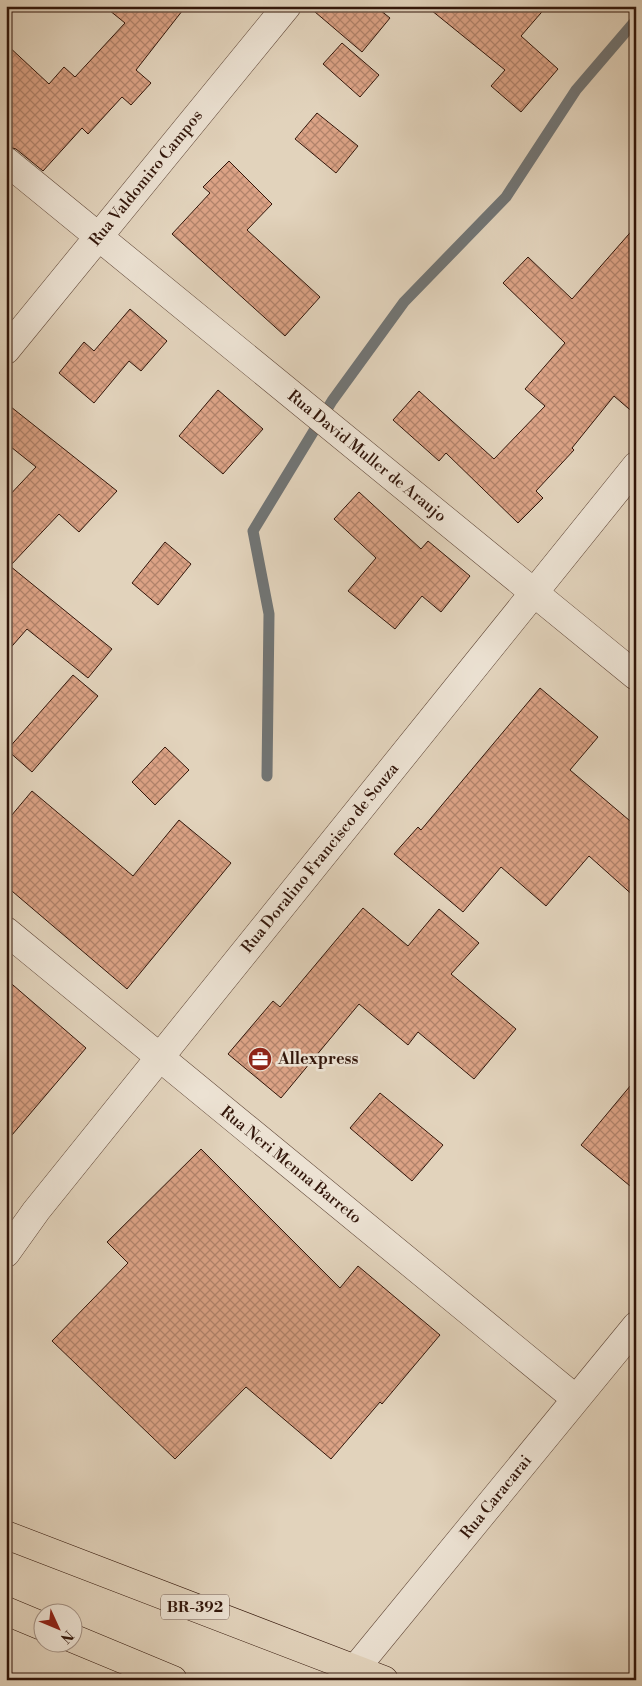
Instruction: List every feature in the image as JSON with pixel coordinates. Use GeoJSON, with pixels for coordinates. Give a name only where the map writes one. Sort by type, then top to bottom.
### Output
{"type":"FeatureCollection","features":[{"type":"Feature","properties":{"kind":"highway","name":"BR-392"},"geometry":{"type":"LineString","coordinates":[[6,1535],[384,1680]]}},
{"type":"Feature","properties":{"kind":"highway"},"geometry":{"type":"LineString","coordinates":[[6,1611],[32,1622]]}},
{"type":"Feature","properties":{"kind":"highway"},"geometry":{"type":"LineString","coordinates":[[82,1642],[173,1680]]}},
{"type":"Feature","properties":{"kind":"street","name":"Rua Valdomiro Campos"},"geometry":{"type":"LineString","coordinates":[[6,350],[287,6]]}},
{"type":"Feature","properties":{"kind":"street","name":"Rua David Muller de Araujo"},"geometry":{"type":"LineString","coordinates":[[6,161],[636,676]]}},
{"type":"Feature","properties":{"kind":"street","name":"Rua Doralino Francisco de Souza"},"geometry":{"type":"LineString","coordinates":[[6,1253],[36,1211],[636,466]]}},
{"type":"Feature","properties":{"kind":"street","name":"Rua Neri Menna Barreto"},"geometry":{"type":"LineString","coordinates":[[6,931],[576,1399]]}},
{"type":"Feature","properties":{"kind":"street","name":"Rua Caracarai"},"geometry":{"type":"LineString","coordinates":[[355,1669],[636,1326]]}},
{"type":"Feature","properties":{"kind":"building"},"geometry":{"type":"Polygon","coordinates":[[[104,6],[186,6],[136,70],[151,83],[131,105],[122,97],[88,134],[82,128],[43,171],[16,149],[6,146],[6,44],[49,84],[64,67],[75,77],[125,23],[104,6]]]}},
{"type":"Feature","properties":{"kind":"building"},"geometry":{"type":"Polygon","coordinates":[[[308,6],[375,6],[390,18],[362,52],[308,6]]]}},
{"type":"Feature","properties":{"kind":"building"},"geometry":{"type":"Polygon","coordinates":[[[426,6],[547,6],[521,36],[558,69],[521,112],[491,86],[505,70],[426,6]]]}},
{"type":"Feature","properties":{"kind":"building"},"geometry":{"type":"Polygon","coordinates":[[[342,43],[379,75],[360,97],[323,64],[342,43]]]}},
{"type":"Feature","properties":{"kind":"building"},"geometry":{"type":"Polygon","coordinates":[[[317,113],[358,146],[336,173],[295,139],[317,113]]]}},
{"type":"Feature","properties":{"kind":"building"},"geometry":{"type":"Polygon","coordinates":[[[229,161],[272,204],[247,230],[320,297],[285,336],[172,234],[210,193],[203,187],[229,161]]]}},
{"type":"Feature","properties":{"kind":"building"},"geometry":{"type":"Polygon","coordinates":[[[636,226],[636,415],[614,396],[572,448],[574,450],[536,491],[543,498],[518,523],[446,453],[439,461],[393,420],[419,391],[494,459],[545,406],[525,389],[565,343],[503,283],[528,257],[572,299],[636,226]]]}},
{"type":"Feature","properties":{"kind":"building"},"geometry":{"type":"Polygon","coordinates":[[[130,309],[167,341],[141,371],[129,361],[94,403],[59,373],[84,342],[94,351],[130,309]]]}},
{"type":"Feature","properties":{"kind":"building"},"geometry":{"type":"Polygon","coordinates":[[[218,390],[263,429],[223,474],[179,436],[218,390]]]}},
{"type":"Feature","properties":{"kind":"building"},"geometry":{"type":"Polygon","coordinates":[[[6,403],[117,491],[79,532],[59,514],[10,566],[112,649],[88,678],[27,629],[6,653],[6,499],[36,467],[6,443],[6,403]]]}},
{"type":"Feature","properties":{"kind":"building"},"geometry":{"type":"Polygon","coordinates":[[[359,492],[421,549],[428,541],[470,576],[441,612],[422,596],[395,629],[348,591],[376,558],[334,519],[359,492]]]}},
{"type":"Feature","properties":{"kind":"building"},"geometry":{"type":"Polygon","coordinates":[[[165,542],[191,564],[158,605],[132,583],[165,542]]]}},
{"type":"Feature","properties":{"kind":"building"},"geometry":{"type":"Polygon","coordinates":[[[73,675],[98,696],[32,772],[7,750],[73,675]]]}},
{"type":"Feature","properties":{"kind":"building"},"geometry":{"type":"Polygon","coordinates":[[[540,688],[598,737],[570,770],[636,826],[636,898],[589,856],[546,906],[501,867],[463,912],[394,854],[418,827],[421,830],[540,688]]]}},
{"type":"Feature","properties":{"kind":"building"},"geometry":{"type":"Polygon","coordinates":[[[165,747],[189,770],[155,805],[132,782],[165,747]]]}},
{"type":"Feature","properties":{"kind":"building"},"geometry":{"type":"Polygon","coordinates":[[[32,791],[133,876],[179,820],[231,863],[127,989],[6,886],[6,822],[32,791]]]}},
{"type":"Feature","properties":{"kind":"building"},"geometry":{"type":"Polygon","coordinates":[[[363,908],[408,946],[439,909],[479,943],[451,974],[516,1029],[474,1079],[418,1032],[408,1045],[359,1004],[281,1098],[228,1054],[273,1001],[280,1007],[363,908]]]}},
{"type":"Feature","properties":{"kind":"building"},"geometry":{"type":"Polygon","coordinates":[[[6,979],[86,1048],[6,1142],[6,979]]]}},
{"type":"Feature","properties":{"kind":"building"},"geometry":{"type":"Polygon","coordinates":[[[636,1079],[636,1191],[581,1145],[636,1079]]]}},
{"type":"Feature","properties":{"kind":"building"},"geometry":{"type":"Polygon","coordinates":[[[380,1093],[443,1145],[412,1181],[350,1128],[380,1093]]]}},
{"type":"Feature","properties":{"kind":"building"},"geometry":{"type":"Polygon","coordinates":[[[201,1149],[340,1288],[358,1266],[440,1335],[382,1404],[380,1402],[331,1459],[246,1387],[175,1459],[52,1341],[128,1263],[107,1242],[201,1149]]]}},
{"type":"Feature","properties":{"kind":"waterway"},"geometry":{"type":"LineString","coordinates":[[267,776],[269,614],[253,531],[332,401],[404,302],[506,197],[576,90],[636,20]]}},
{"type":"Feature","properties":{"kind":"place","name":"Allexpress"},"geometry":{"type":"Point","coordinates":[260,1059]}}]}
